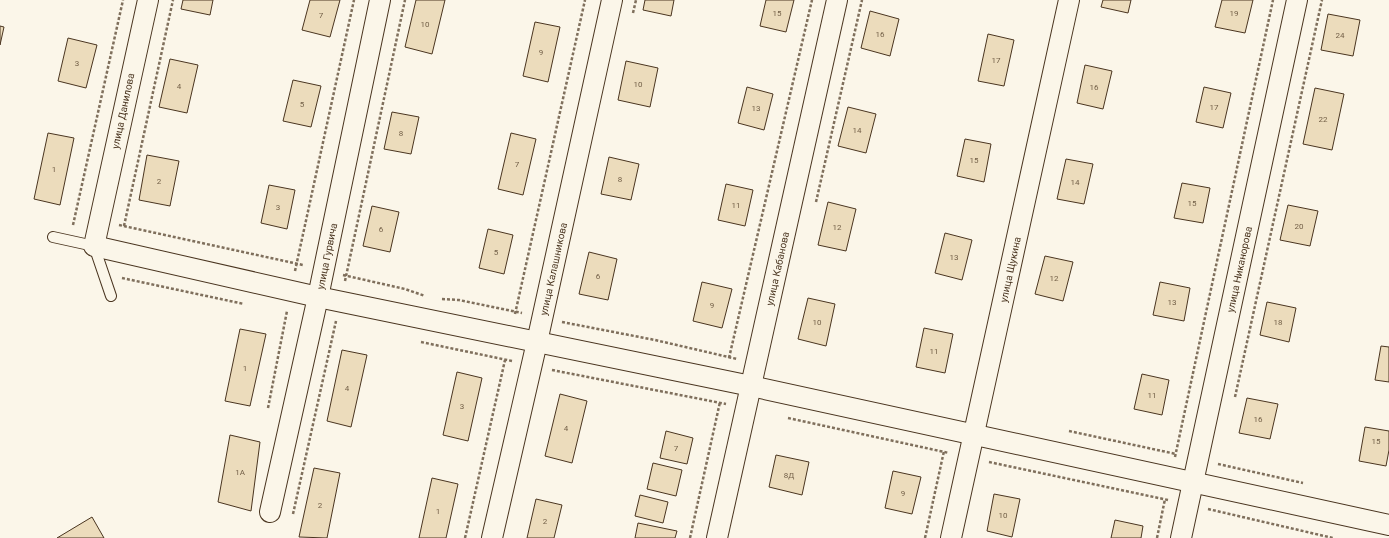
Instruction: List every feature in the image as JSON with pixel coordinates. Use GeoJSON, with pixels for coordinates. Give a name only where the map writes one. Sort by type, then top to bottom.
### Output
{"type":"FeatureCollection","features":[{"type":"Feature","properties":{"kind":"street","name":"улица Данилова"},"geometry":{"type":"LineString","coordinates":[[94,246],[148,0]]}},
{"type":"Feature","properties":{"kind":"street","name":"улица Гурвича"},"geometry":{"type":"LineString","coordinates":[[270,512],[324,270],[380,0]]}},
{"type":"Feature","properties":{"kind":"street","name":"улица Калашникова"},"geometry":{"type":"LineString","coordinates":[[492,538],[537,342],[612,0]]}},
{"type":"Feature","properties":{"kind":"street","name":"улица Кабанова"},"geometry":{"type":"LineString","coordinates":[[717,538],[837,0]]}},
{"type":"Feature","properties":{"kind":"street","name":"улица Щукина"},"geometry":{"type":"LineString","coordinates":[[951,538],[1069,0]]}},
{"type":"Feature","properties":{"kind":"street","name":"улица Никанорова"},"geometry":{"type":"LineString","coordinates":[[1181,538],[1297,0]]}},
{"type":"Feature","properties":{"kind":"street"},"geometry":{"type":"LineString","coordinates":[[94,246],[341,302],[751,386],[1389,525]]}},
{"type":"Feature","properties":{"kind":"lane"},"geometry":{"type":"LineString","coordinates":[[53,238],[94,246],[111,296]]}},
{"type":"Feature","properties":{"kind":"path"},"geometry":{"type":"LineString","coordinates":[[70,241],[123,0]]}},
{"type":"Feature","properties":{"kind":"path"},"geometry":{"type":"LineString","coordinates":[[124,226],[173,0]]}},
{"type":"Feature","properties":{"kind":"path"},"geometry":{"type":"LineString","coordinates":[[268,408],[291,290],[354,0]]}},
{"type":"Feature","properties":{"kind":"path"},"geometry":{"type":"LineString","coordinates":[[293,514],[341,302],[405,0]]}},
{"type":"Feature","properties":{"kind":"path"},"geometry":{"type":"LineString","coordinates":[[465,538],[585,0]]}},
{"type":"Feature","properties":{"kind":"path"},"geometry":{"type":"LineString","coordinates":[[690,538],[719,403],[812,0]]}},
{"type":"Feature","properties":{"kind":"path"},"geometry":{"type":"LineString","coordinates":[[1157,538],[1273,0]]}},
{"type":"Feature","properties":{"kind":"path"},"geometry":{"type":"LineString","coordinates":[[1234,402],[1322,0]]}},
{"type":"Feature","properties":{"kind":"path"},"geometry":{"type":"LineString","coordinates":[[99,222],[124,226],[346,275],[406,289],[430,298]]}},
{"type":"Feature","properties":{"kind":"path"},"geometry":{"type":"LineString","coordinates":[[104,274],[249,305]]}},
{"type":"Feature","properties":{"kind":"path"},"geometry":{"type":"LineString","coordinates":[[440,299],[459,300],[655,340],[756,364]]}},
{"type":"Feature","properties":{"kind":"path"},"geometry":{"type":"LineString","coordinates":[[279,311],[336,323]]}},
{"type":"Feature","properties":{"kind":"path"},"geometry":{"type":"LineString","coordinates":[[420,342],[531,366],[746,408]]}},
{"type":"Feature","properties":{"kind":"path"},"geometry":{"type":"LineString","coordinates":[[783,416],[1333,538]]}},
{"type":"Feature","properties":{"kind":"path"},"geometry":{"type":"LineString","coordinates":[[925,538],[949,429]]}},
{"type":"Feature","properties":{"kind":"path"},"geometry":{"type":"LineString","coordinates":[[1069,431],[1305,483]]}},
{"type":"Feature","properties":{"kind":"path"},"geometry":{"type":"LineString","coordinates":[[1210,510],[1220,464]]}},
{"type":"Feature","properties":{"kind":"building"},"geometry":{"type":"Polygon","coordinates":[[[183,0],[213,0],[210,15],[181,9],[183,0]]]}},
{"type":"Feature","properties":{"kind":"building"},"geometry":{"type":"Polygon","coordinates":[[[310,0],[340,0],[330,37],[302,30],[310,0]]]}},
{"type":"Feature","properties":{"kind":"building"},"geometry":{"type":"Polygon","coordinates":[[[416,0],[445,0],[432,54],[405,47],[416,0]]]}},
{"type":"Feature","properties":{"kind":"building"},"geometry":{"type":"Polygon","coordinates":[[[645,0],[674,0],[671,16],[643,10],[645,0]]]}},
{"type":"Feature","properties":{"kind":"building"},"geometry":{"type":"Polygon","coordinates":[[[766,0],[794,0],[786,32],[760,26],[766,0]]]}},
{"type":"Feature","properties":{"kind":"building"},"geometry":{"type":"Polygon","coordinates":[[[1103,0],[1131,0],[1128,13],[1101,7],[1103,0]]]}},
{"type":"Feature","properties":{"kind":"building"},"geometry":{"type":"Polygon","coordinates":[[[1222,0],[1253,0],[1245,33],[1215,27],[1222,0]]]}},
{"type":"Feature","properties":{"kind":"building"},"geometry":{"type":"Polygon","coordinates":[[[870,11],[899,19],[890,56],[861,48],[870,11]]]}},
{"type":"Feature","properties":{"kind":"building"},"geometry":{"type":"Polygon","coordinates":[[[1328,14],[1360,20],[1353,56],[1321,50],[1328,14]]]}},
{"type":"Feature","properties":{"kind":"building"},"geometry":{"type":"Polygon","coordinates":[[[535,22],[560,27],[548,82],[523,76],[535,22]]]}},
{"type":"Feature","properties":{"kind":"building"},"geometry":{"type":"Polygon","coordinates":[[[0,26],[4,27],[0,45],[0,26]]]}},
{"type":"Feature","properties":{"kind":"building"},"geometry":{"type":"Polygon","coordinates":[[[988,34],[1014,40],[1004,86],[978,81],[988,34]]]}},
{"type":"Feature","properties":{"kind":"building"},"geometry":{"type":"Polygon","coordinates":[[[68,38],[97,45],[86,88],[58,81],[68,38]]]}},
{"type":"Feature","properties":{"kind":"building"},"geometry":{"type":"Polygon","coordinates":[[[170,59],[198,65],[187,113],[159,107],[170,59]]]}},
{"type":"Feature","properties":{"kind":"building"},"geometry":{"type":"Polygon","coordinates":[[[626,61],[658,68],[650,107],[618,100],[626,61]]]}},
{"type":"Feature","properties":{"kind":"building"},"geometry":{"type":"Polygon","coordinates":[[[1085,65],[1112,71],[1103,109],[1077,103],[1085,65]]]}},
{"type":"Feature","properties":{"kind":"building"},"geometry":{"type":"Polygon","coordinates":[[[293,80],[321,86],[311,127],[283,121],[293,80]]]}},
{"type":"Feature","properties":{"kind":"building"},"geometry":{"type":"Polygon","coordinates":[[[747,87],[773,94],[764,130],[738,123],[747,87]]]}},
{"type":"Feature","properties":{"kind":"building"},"geometry":{"type":"Polygon","coordinates":[[[1204,87],[1231,93],[1223,128],[1196,122],[1204,87]]]}},
{"type":"Feature","properties":{"kind":"building"},"geometry":{"type":"Polygon","coordinates":[[[1315,88],[1344,94],[1332,150],[1303,144],[1315,88]]]}},
{"type":"Feature","properties":{"kind":"building"},"geometry":{"type":"Polygon","coordinates":[[[848,107],[876,114],[866,153],[838,146],[848,107]]]}},
{"type":"Feature","properties":{"kind":"building"},"geometry":{"type":"Polygon","coordinates":[[[392,112],[419,117],[411,154],[384,149],[392,112]]]}},
{"type":"Feature","properties":{"kind":"building"},"geometry":{"type":"Polygon","coordinates":[[[48,133],[74,138],[60,205],[34,199],[48,133]]]}},
{"type":"Feature","properties":{"kind":"building"},"geometry":{"type":"Polygon","coordinates":[[[511,133],[536,139],[523,195],[498,189],[511,133]]]}},
{"type":"Feature","properties":{"kind":"building"},"geometry":{"type":"Polygon","coordinates":[[[965,139],[991,144],[984,182],[957,176],[965,139]]]}},
{"type":"Feature","properties":{"kind":"building"},"geometry":{"type":"Polygon","coordinates":[[[147,155],[179,161],[170,206],[139,200],[147,155]]]}},
{"type":"Feature","properties":{"kind":"building"},"geometry":{"type":"Polygon","coordinates":[[[609,157],[639,164],[631,200],[601,194],[609,157]]]}},
{"type":"Feature","properties":{"kind":"building"},"geometry":{"type":"Polygon","coordinates":[[[1066,159],[1093,164],[1084,204],[1057,199],[1066,159]]]}},
{"type":"Feature","properties":{"kind":"building"},"geometry":{"type":"Polygon","coordinates":[[[1182,183],[1210,188],[1203,223],[1174,218],[1182,183]]]}},
{"type":"Feature","properties":{"kind":"building"},"geometry":{"type":"Polygon","coordinates":[[[726,184],[753,190],[745,226],[718,220],[726,184]]]}},
{"type":"Feature","properties":{"kind":"building"},"geometry":{"type":"Polygon","coordinates":[[[269,185],[295,190],[287,229],[261,223],[269,185]]]}},
{"type":"Feature","properties":{"kind":"building"},"geometry":{"type":"Polygon","coordinates":[[[828,202],[856,209],[846,251],[818,245],[828,202]]]}},
{"type":"Feature","properties":{"kind":"building"},"geometry":{"type":"Polygon","coordinates":[[[1288,205],[1318,211],[1310,246],[1280,240],[1288,205]]]}},
{"type":"Feature","properties":{"kind":"building"},"geometry":{"type":"Polygon","coordinates":[[[372,206],[399,212],[390,252],[363,246],[372,206]]]}},
{"type":"Feature","properties":{"kind":"building"},"geometry":{"type":"Polygon","coordinates":[[[488,229],[513,235],[504,274],[479,268],[488,229]]]}},
{"type":"Feature","properties":{"kind":"building"},"geometry":{"type":"Polygon","coordinates":[[[945,233],[972,240],[962,280],[935,273],[945,233]]]}},
{"type":"Feature","properties":{"kind":"building"},"geometry":{"type":"Polygon","coordinates":[[[589,252],[617,259],[608,300],[579,294],[589,252]]]}},
{"type":"Feature","properties":{"kind":"building"},"geometry":{"type":"Polygon","coordinates":[[[1045,256],[1073,262],[1063,301],[1035,294],[1045,256]]]}},
{"type":"Feature","properties":{"kind":"building"},"geometry":{"type":"Polygon","coordinates":[[[702,282],[732,289],[722,328],[693,321],[702,282]]]}},
{"type":"Feature","properties":{"kind":"building"},"geometry":{"type":"Polygon","coordinates":[[[1160,282],[1190,288],[1184,321],[1153,315],[1160,282]]]}},
{"type":"Feature","properties":{"kind":"building"},"geometry":{"type":"Polygon","coordinates":[[[808,298],[835,304],[826,346],[798,339],[808,298]]]}},
{"type":"Feature","properties":{"kind":"building"},"geometry":{"type":"Polygon","coordinates":[[[1267,302],[1296,308],[1289,342],[1260,335],[1267,302]]]}},
{"type":"Feature","properties":{"kind":"building"},"geometry":{"type":"Polygon","coordinates":[[[924,328],[953,334],[945,373],[916,367],[924,328]]]}},
{"type":"Feature","properties":{"kind":"building"},"geometry":{"type":"Polygon","coordinates":[[[240,329],[266,334],[250,406],[225,401],[240,329]]]}},
{"type":"Feature","properties":{"kind":"building"},"geometry":{"type":"Polygon","coordinates":[[[1381,346],[1389,347],[1389,382],[1375,380],[1381,346]]]}},
{"type":"Feature","properties":{"kind":"building"},"geometry":{"type":"Polygon","coordinates":[[[342,350],[367,355],[351,427],[327,421],[342,350]]]}},
{"type":"Feature","properties":{"kind":"building"},"geometry":{"type":"Polygon","coordinates":[[[457,372],[482,378],[468,441],[443,435],[457,372]]]}},
{"type":"Feature","properties":{"kind":"building"},"geometry":{"type":"Polygon","coordinates":[[[1142,374],[1169,380],[1162,415],[1134,409],[1142,374]]]}},
{"type":"Feature","properties":{"kind":"building"},"geometry":{"type":"Polygon","coordinates":[[[560,394],[587,401],[572,463],[545,456],[560,394]]]}},
{"type":"Feature","properties":{"kind":"building"},"geometry":{"type":"Polygon","coordinates":[[[1247,398],[1278,404],[1270,439],[1239,433],[1247,398]]]}},
{"type":"Feature","properties":{"kind":"building"},"geometry":{"type":"Polygon","coordinates":[[[1365,427],[1389,431],[1389,450],[1386,466],[1359,461],[1365,427]]]}},
{"type":"Feature","properties":{"kind":"building"},"geometry":{"type":"Polygon","coordinates":[[[666,431],[693,438],[687,464],[660,458],[666,431]]]}},
{"type":"Feature","properties":{"kind":"building"},"geometry":{"type":"Polygon","coordinates":[[[230,435],[260,442],[251,511],[218,502],[230,435]]]}},
{"type":"Feature","properties":{"kind":"building"},"geometry":{"type":"Polygon","coordinates":[[[776,455],[809,462],[802,495],[769,487],[776,455]]]}},
{"type":"Feature","properties":{"kind":"building"},"geometry":{"type":"Polygon","coordinates":[[[653,463],[682,470],[676,496],[647,489],[653,463]]]}},
{"type":"Feature","properties":{"kind":"building"},"geometry":{"type":"Polygon","coordinates":[[[314,468],[340,473],[327,538],[299,537],[314,468]]]}},
{"type":"Feature","properties":{"kind":"building"},"geometry":{"type":"Polygon","coordinates":[[[893,471],[921,477],[912,514],[885,508],[893,471]]]}},
{"type":"Feature","properties":{"kind":"building"},"geometry":{"type":"Polygon","coordinates":[[[432,478],[458,484],[446,538],[419,538],[432,478]]]}},
{"type":"Feature","properties":{"kind":"building"},"geometry":{"type":"Polygon","coordinates":[[[994,494],[1020,499],[1012,537],[987,531],[994,494]]]}},
{"type":"Feature","properties":{"kind":"building"},"geometry":{"type":"Polygon","coordinates":[[[640,495],[668,502],[663,523],[635,516],[640,495]]]}},
{"type":"Feature","properties":{"kind":"building"},"geometry":{"type":"Polygon","coordinates":[[[536,499],[562,505],[554,538],[527,538],[536,499]]]}},
{"type":"Feature","properties":{"kind":"building"},"geometry":{"type":"Polygon","coordinates":[[[92,517],[104,538],[57,538],[92,517]]]}},
{"type":"Feature","properties":{"kind":"building"},"geometry":{"type":"Polygon","coordinates":[[[1115,520],[1143,526],[1141,538],[1111,538],[1115,520]]]}},
{"type":"Feature","properties":{"kind":"building"},"geometry":{"type":"Polygon","coordinates":[[[638,523],[677,531],[675,538],[635,538],[638,523]]]}}]}
